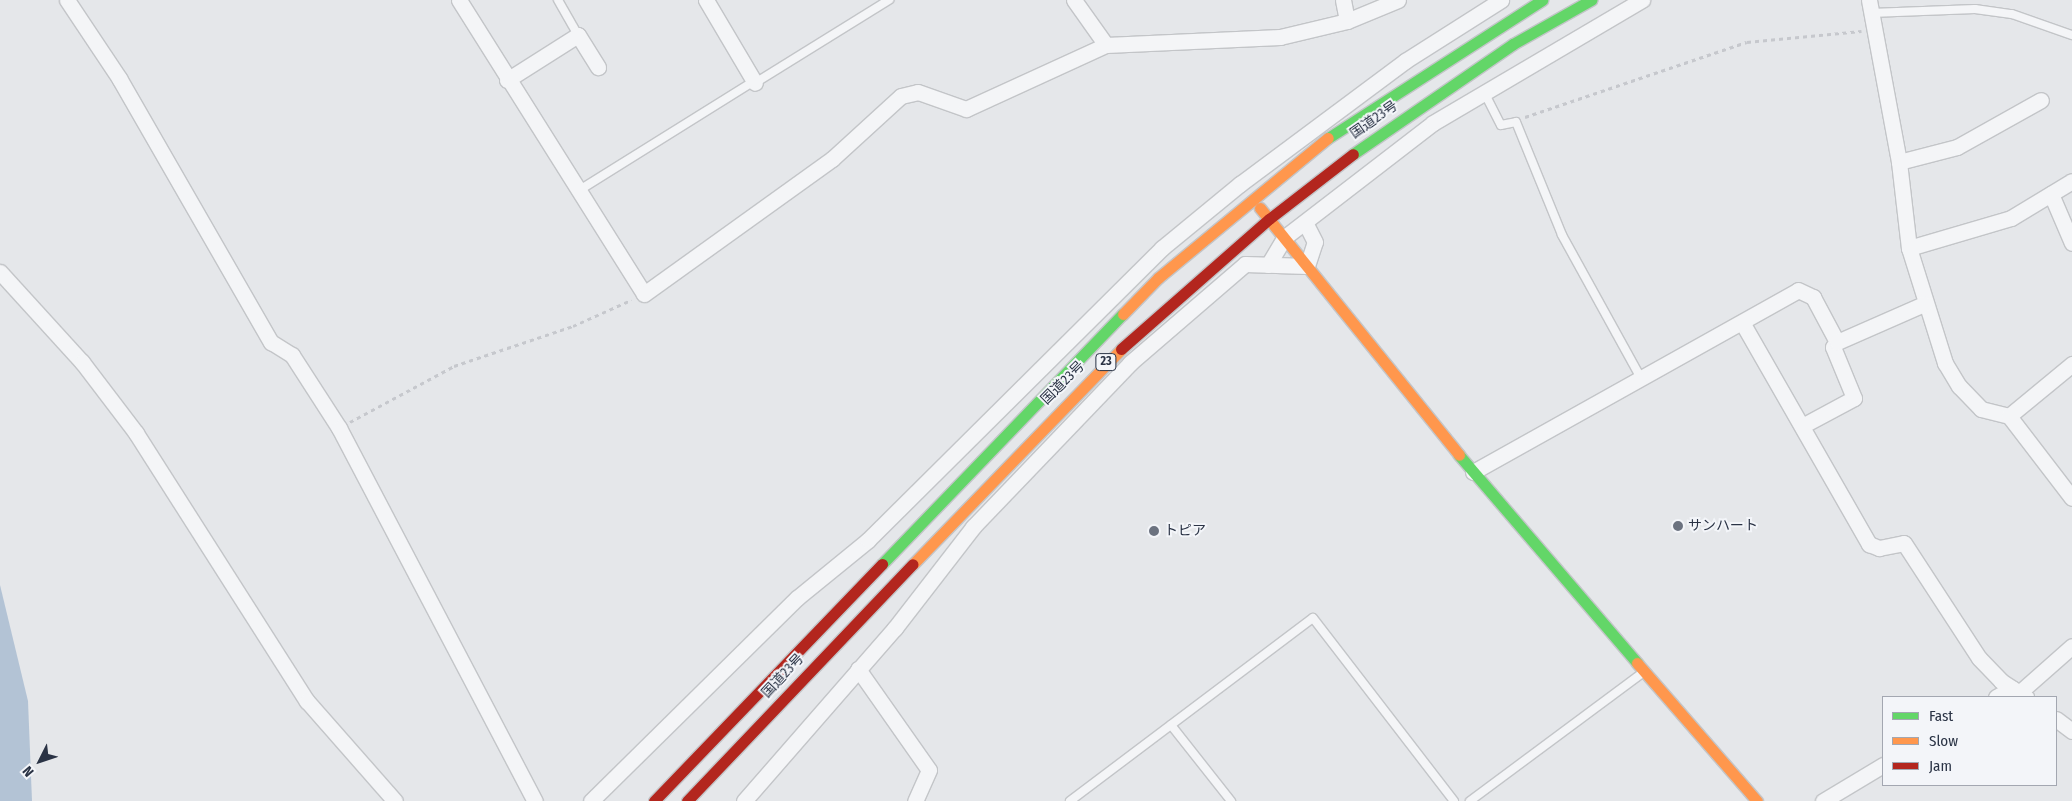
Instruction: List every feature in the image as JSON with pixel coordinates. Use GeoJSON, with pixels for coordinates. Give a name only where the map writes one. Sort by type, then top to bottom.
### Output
{"type":"FeatureCollection","features":[{"type":"Feature","properties":{"kind":"main road","name":"国道23号"},"geometry":{"type":"LineString","coordinates":[[654,801],[1093,341],[1252,198],[1333,134],[1542,0]]}},
{"type":"Feature","properties":{"kind":"main road","name":"国道23号"},"geometry":{"type":"LineString","coordinates":[[687,801],[1097,370],[1269,219],[1378,136],[1513,44],[1591,0]]}},
{"type":"Feature","properties":{"kind":"main road"},"geometry":{"type":"LineString","coordinates":[[1252,198],[1473,472],[1757,801]]}},
{"type":"Feature","properties":{"kind":"street"},"geometry":{"type":"LineString","coordinates":[[67,0],[119,78],[271,342],[292,355],[339,428],[535,801]]}},
{"type":"Feature","properties":{"kind":"street"},"geometry":{"type":"LineString","coordinates":[[459,0],[507,80],[644,294],[832,159],[902,96],[918,92],[966,109],[1106,45],[1280,37],[1347,20],[1398,0]]}},
{"type":"Feature","properties":{"kind":"street"},"geometry":{"type":"LineString","coordinates":[[706,0],[755,82]]}},
{"type":"Feature","properties":{"kind":"street"},"geometry":{"type":"LineString","coordinates":[[1074,0],[1106,45]]}},
{"type":"Feature","properties":{"kind":"street"},"geometry":{"type":"LineString","coordinates":[[1343,0],[1347,20]]}},
{"type":"Feature","properties":{"kind":"street"},"geometry":{"type":"LineString","coordinates":[[591,801],[797,598],[868,540],[1162,248],[1240,184],[1397,67],[1501,0]]}},
{"type":"Feature","properties":{"kind":"street"},"geometry":{"type":"LineString","coordinates":[[1268,265],[1285,237],[1383,164],[1390,153],[1484,90],[1642,0]]}},
{"type":"Feature","properties":{"kind":"street"},"geometry":{"type":"LineString","coordinates":[[1870,6],[1899,162],[1909,248],[1924,304],[1959,386],[1982,409],[2009,416],[2072,498]]}},
{"type":"Feature","properties":{"kind":"street"},"geometry":{"type":"LineString","coordinates":[[507,80],[578,35],[598,67]]}},
{"type":"Feature","properties":{"kind":"street"},"geometry":{"type":"LineString","coordinates":[[1899,162],[1957,147],[2041,100]]}},
{"type":"Feature","properties":{"kind":"street"},"geometry":{"type":"LineString","coordinates":[[1378,136],[1390,153]]}},
{"type":"Feature","properties":{"kind":"street"},"geometry":{"type":"LineString","coordinates":[[1909,248],[2011,218],[2072,181]]}},
{"type":"Feature","properties":{"kind":"street"},"geometry":{"type":"LineString","coordinates":[[2050,194],[2072,243]]}},
{"type":"Feature","properties":{"kind":"street"},"geometry":{"type":"LineString","coordinates":[[744,801],[858,669],[973,527],[1130,363],[1245,264],[1306,266],[1315,242],[1305,222]]}},
{"type":"Feature","properties":{"kind":"street"},"geometry":{"type":"LineString","coordinates":[[0,272],[82,362],[136,433],[306,701],[395,801]]}},
{"type":"Feature","properties":{"kind":"street"},"geometry":{"type":"LineString","coordinates":[[1473,472],[1743,324],[1798,290],[1813,297],[1837,342]]}},
{"type":"Feature","properties":{"kind":"street"},"geometry":{"type":"LineString","coordinates":[[1802,426],[1854,398],[1833,347],[1837,342],[1924,304]]}},
{"type":"Feature","properties":{"kind":"street"},"geometry":{"type":"LineString","coordinates":[[1743,324],[1869,544],[1879,548],[1904,543],[1979,658],[2020,692]]}},
{"type":"Feature","properties":{"kind":"street"},"geometry":{"type":"LineString","coordinates":[[2009,416],[2072,364]]}},
{"type":"Feature","properties":{"kind":"street"},"geometry":{"type":"LineString","coordinates":[[2001,696],[2020,692],[2072,646]]}},
{"type":"Feature","properties":{"kind":"street"},"geometry":{"type":"LineString","coordinates":[[858,669],[929,770],[916,801]]}},
{"type":"Feature","properties":{"kind":"street"},"geometry":{"type":"LineString","coordinates":[[2057,720],[2072,731]]}},
{"type":"Feature","properties":{"kind":"street"},"geometry":{"type":"LineString","coordinates":[[1823,801],[1882,766]]}},
{"type":"Feature","properties":{"kind":"lane"},"geometry":{"type":"LineString","coordinates":[[558,0],[578,35]]}},
{"type":"Feature","properties":{"kind":"lane"},"geometry":{"type":"LineString","coordinates":[[578,191],[889,0]]}},
{"type":"Feature","properties":{"kind":"lane"},"geometry":{"type":"LineString","coordinates":[[1870,6],[1976,9],[2012,14],[2072,35]]}},
{"type":"Feature","properties":{"kind":"lane"},"geometry":{"type":"LineString","coordinates":[[1484,90],[1501,125],[1516,122],[1562,235],[1642,380]]}},
{"type":"Feature","properties":{"kind":"lane"},"geometry":{"type":"LineString","coordinates":[[1070,801],[1313,618],[1454,801]]}},
{"type":"Feature","properties":{"kind":"lane"},"geometry":{"type":"LineString","coordinates":[[1470,801],[1646,671]]}},
{"type":"Feature","properties":{"kind":"lane"},"geometry":{"type":"LineString","coordinates":[[1171,725],[1231,801]]}},
{"type":"Feature","properties":{"kind":"path"},"geometry":{"type":"LineString","coordinates":[[1516,122],[1747,42],[1874,30]]}},
{"type":"Feature","properties":{"kind":"path"},"geometry":{"type":"LineString","coordinates":[[339,428],[454,366],[573,326],[644,294]]}},
{"type":"Feature","properties":{"kind":"water"},"geometry":{"type":"Polygon","coordinates":[[[0,585],[28,701],[32,801],[0,801],[0,585]]]}},
{"type":"Feature","properties":{"kind":"traffic: fast"},"geometry":{"type":"LineString","coordinates":[[1328,138],[1542,0]]}},
{"type":"Feature","properties":{"kind":"traffic: fast"},"geometry":{"type":"LineString","coordinates":[[1353,154],[1513,44],[1591,0]]}},
{"type":"Feature","properties":{"kind":"traffic: fast"},"geometry":{"type":"LineString","coordinates":[[882,564],[1123,314]]}},
{"type":"Feature","properties":{"kind":"traffic: fast"},"geometry":{"type":"LineString","coordinates":[[1459,455],[1637,663]]}},
{"type":"Feature","properties":{"kind":"traffic: slow"},"geometry":{"type":"LineString","coordinates":[[1123,314],[1158,278],[1328,138]]}},
{"type":"Feature","properties":{"kind":"traffic: slow"},"geometry":{"type":"LineString","coordinates":[[1260,208],[1459,455]]}},
{"type":"Feature","properties":{"kind":"traffic: slow"},"geometry":{"type":"LineString","coordinates":[[913,564],[1121,349]]}},
{"type":"Feature","properties":{"kind":"traffic: slow"},"geometry":{"type":"LineString","coordinates":[[1637,663],[1757,801]]}},
{"type":"Feature","properties":{"kind":"traffic: jam"},"geometry":{"type":"LineString","coordinates":[[1121,349],[1269,219],[1353,154]]}},
{"type":"Feature","properties":{"kind":"traffic: jam"},"geometry":{"type":"LineString","coordinates":[[654,801],[882,564]]}},
{"type":"Feature","properties":{"kind":"traffic: jam"},"geometry":{"type":"LineString","coordinates":[[687,801],[913,564]]}},
{"type":"Feature","properties":{"kind":"place","name":"サンハート"},"geometry":{"type":"Point","coordinates":[1678,526]}},
{"type":"Feature","properties":{"kind":"place","name":"トピア"},"geometry":{"type":"Point","coordinates":[1154,531]}}]}
